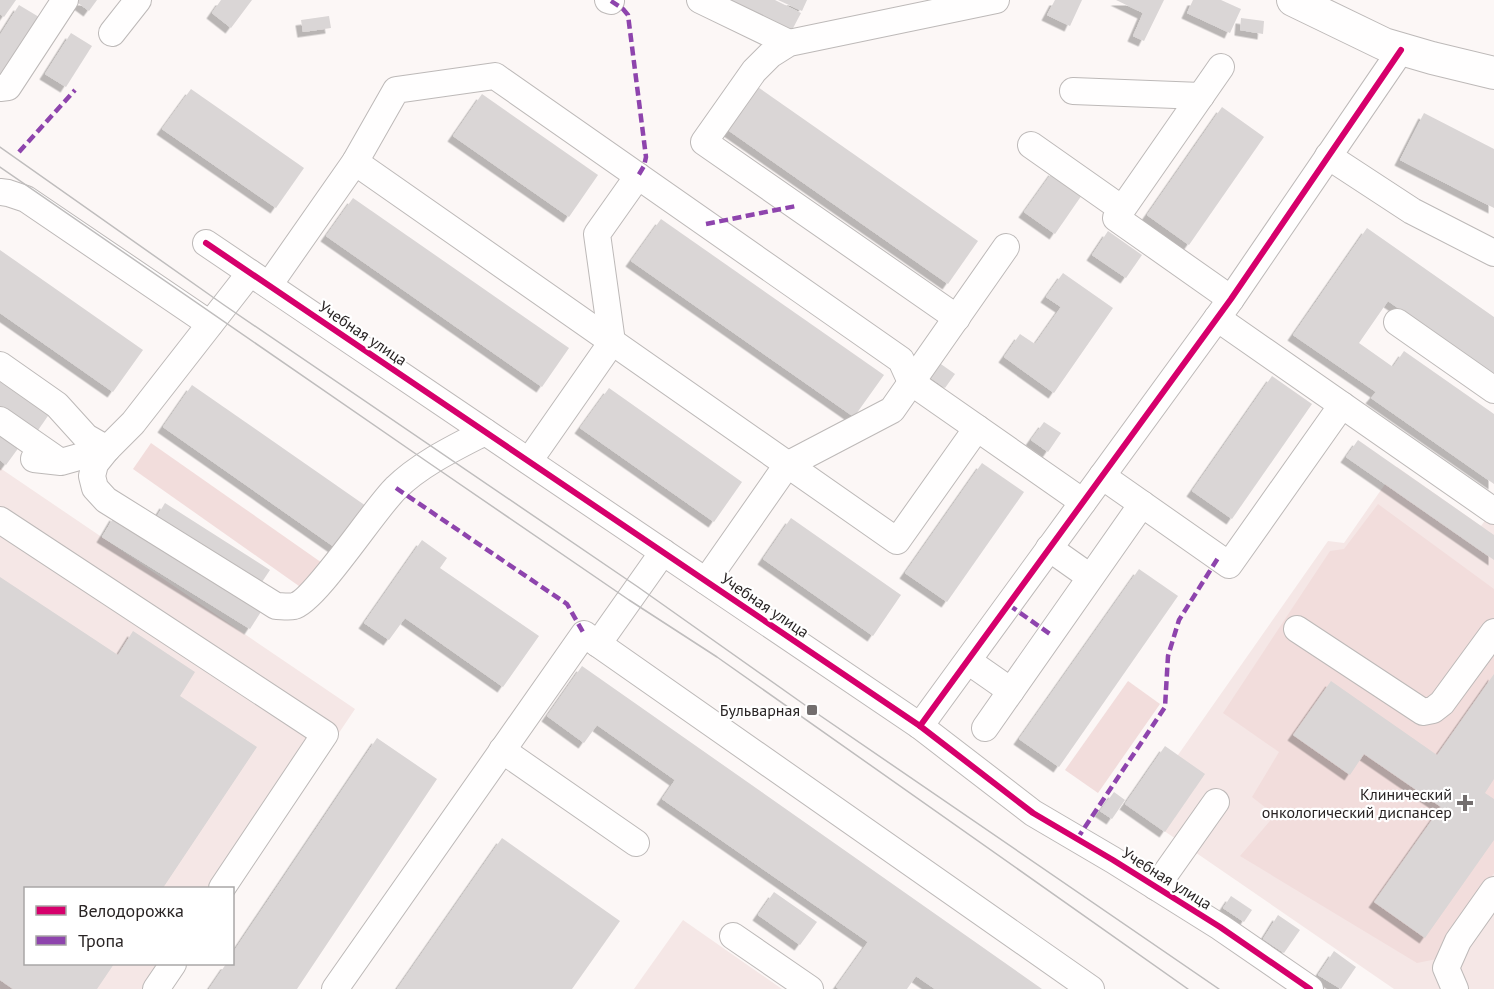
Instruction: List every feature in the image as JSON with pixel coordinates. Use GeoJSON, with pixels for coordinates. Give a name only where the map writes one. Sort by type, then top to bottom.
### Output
{"type":"FeatureCollection","features":[{"type":"Feature","properties":{"kind":"main road"},"geometry":{"type":"LineString","coordinates":[[1293,0],[1332,8],[1384,44],[1494,73]]}},
{"type":"Feature","properties":{"kind":"street"},"geometry":{"type":"LineString","coordinates":[[0,88],[8,87],[66,0]]}},
{"type":"Feature","properties":{"kind":"street"},"geometry":{"type":"LineString","coordinates":[[112,33],[138,0]]}},
{"type":"Feature","properties":{"kind":"street"},"geometry":{"type":"LineString","coordinates":[[700,0],[789,43]]}},
{"type":"Feature","properties":{"kind":"street"},"geometry":{"type":"LineString","coordinates":[[957,318],[704,142],[754,71],[770,55],[789,43],[987,0]]}},
{"type":"Feature","properties":{"kind":"street"},"geometry":{"type":"LineString","coordinates":[[920,726],[1224,308],[1401,50]]}},
{"type":"Feature","properties":{"kind":"street"},"geometry":{"type":"LineString","coordinates":[[1221,67],[1116,218],[1342,405],[1494,511]]}},
{"type":"Feature","properties":{"kind":"street"},"geometry":{"type":"LineString","coordinates":[[485,432],[442,454],[396,488],[308,596],[295,606],[276,606],[106,500],[95,488],[92,476],[95,464],[133,423],[210,324],[259,279],[355,162],[396,90],[495,76],[901,360],[911,382],[1083,502]]}},
{"type":"Feature","properties":{"kind":"street"},"geometry":{"type":"LineString","coordinates":[[1073,91],[1201,96]]}},
{"type":"Feature","properties":{"kind":"street"},"geometry":{"type":"LineString","coordinates":[[1031,145],[1122,209]]}},
{"type":"Feature","properties":{"kind":"street"},"geometry":{"type":"LineString","coordinates":[[1328,156],[1412,211],[1494,253]]}},
{"type":"Feature","properties":{"kind":"street"},"geometry":{"type":"LineString","coordinates":[[355,162],[897,541],[976,428]]}},
{"type":"Feature","properties":{"kind":"street"},"geometry":{"type":"LineString","coordinates":[[529,461],[612,342],[597,234],[638,176]]}},
{"type":"Feature","properties":{"kind":"street"},"geometry":{"type":"LineString","coordinates":[[0,192],[8,192],[26,199],[210,324]]}},
{"type":"Feature","properties":{"kind":"street","name":"Учебная улица"},"geometry":{"type":"LineString","coordinates":[[206,243],[920,726],[1033,813],[1220,927],[1310,989]]}},
{"type":"Feature","properties":{"kind":"street"},"geometry":{"type":"LineString","coordinates":[[706,581],[788,465],[892,410],[1006,247]]}},
{"type":"Feature","properties":{"kind":"street"},"geometry":{"type":"LineString","coordinates":[[1396,322],[1494,390]]}},
{"type":"Feature","properties":{"kind":"street"},"geometry":{"type":"LineString","coordinates":[[0,365],[57,405],[86,436],[107,449]]}},
{"type":"Feature","properties":{"kind":"street"},"geometry":{"type":"LineString","coordinates":[[1102,477],[1229,566],[1342,405]]}},
{"type":"Feature","properties":{"kind":"street"},"geometry":{"type":"LineString","coordinates":[[0,420],[61,462]]}},
{"type":"Feature","properties":{"kind":"street"},"geometry":{"type":"LineString","coordinates":[[34,459],[61,462],[107,449]]}},
{"type":"Feature","properties":{"kind":"street"},"geometry":{"type":"LineString","coordinates":[[985,728],[1142,504]]}},
{"type":"Feature","properties":{"kind":"street"},"geometry":{"type":"LineString","coordinates":[[0,520],[325,734],[223,887]]}},
{"type":"Feature","properties":{"kind":"street"},"geometry":{"type":"LineString","coordinates":[[1049,548],[1090,577]]}},
{"type":"Feature","properties":{"kind":"street"},"geometry":{"type":"LineString","coordinates":[[597,644],[663,552]]}},
{"type":"Feature","properties":{"kind":"street"},"geometry":{"type":"LineString","coordinates":[[1297,629],[1423,712],[1433,710],[1442,703],[1494,632]]}},
{"type":"Feature","properties":{"kind":"street"},"geometry":{"type":"LineString","coordinates":[[335,989],[584,634],[1091,989]]}},
{"type":"Feature","properties":{"kind":"street"},"geometry":{"type":"LineString","coordinates":[[968,661],[1011,691]]}},
{"type":"Feature","properties":{"kind":"street"},"geometry":{"type":"LineString","coordinates":[[502,750],[636,843]]}},
{"type":"Feature","properties":{"kind":"street"},"geometry":{"type":"LineString","coordinates":[[1156,887],[1216,802]]}},
{"type":"Feature","properties":{"kind":"street"},"geometry":{"type":"LineString","coordinates":[[1455,989],[1446,968],[1458,941],[1494,890]]}},
{"type":"Feature","properties":{"kind":"street"},"geometry":{"type":"LineString","coordinates":[[734,936],[810,989]]}},
{"type":"Feature","properties":{"kind":"street"},"geometry":{"type":"LineString","coordinates":[[156,989],[172,965]]}},
{"type":"Feature","properties":{"kind":"shaded area"},"geometry":{"type":"Polygon","coordinates":[[[151,443],[325,565],[306,591],[133,469],[151,443]]]}},
{"type":"Feature","properties":{"kind":"shaded area"},"geometry":{"type":"Polygon","coordinates":[[[1397,467],[1481,526],[1494,508],[1494,989],[1394,989],[1125,804],[1178,755],[1328,541],[1344,543],[1397,467]]]}},
{"type":"Feature","properties":{"kind":"shaded area"},"geometry":{"type":"Polygon","coordinates":[[[0,468],[355,709],[234,890],[234,887],[24,887],[24,965],[183,965],[167,989],[0,989],[0,468]]]}},
{"type":"Feature","properties":{"kind":"shaded area"},"geometry":{"type":"Polygon","coordinates":[[[1378,504],[1494,589],[1494,873],[1437,959],[1417,963],[1240,856],[1275,815],[1252,797],[1279,752],[1223,713],[1330,551],[1344,549],[1378,504]]]}},
{"type":"Feature","properties":{"kind":"shaded area"},"geometry":{"type":"Polygon","coordinates":[[[1128,681],[1160,704],[1098,793],[1065,770],[1128,681]]]}},
{"type":"Feature","properties":{"kind":"shaded area"},"geometry":{"type":"Polygon","coordinates":[[[683,920],[782,989],[634,989],[683,920]]]}},
{"type":"Feature","properties":{"kind":"building"},"geometry":{"type":"Polygon","coordinates":[[[0,0],[16,0],[4,17],[0,14],[0,0]]]}},
{"type":"Feature","properties":{"kind":"building"},"geometry":{"type":"Polygon","coordinates":[[[74,0],[97,0],[89,11],[74,0]]]}},
{"type":"Feature","properties":{"kind":"building"},"geometry":{"type":"Polygon","coordinates":[[[221,0],[252,0],[231,28],[212,13],[221,0]]]}},
{"type":"Feature","properties":{"kind":"building"},"geometry":{"type":"Polygon","coordinates":[[[725,0],[775,0],[801,13],[791,32],[725,0]]]}},
{"type":"Feature","properties":{"kind":"building"},"geometry":{"type":"Polygon","coordinates":[[[778,0],[807,0],[802,11],[778,0]]]}},
{"type":"Feature","properties":{"kind":"building"},"geometry":{"type":"Polygon","coordinates":[[[1055,0],[1082,0],[1070,26],[1047,15],[1055,0]]]}},
{"type":"Feature","properties":{"kind":"building"},"geometry":{"type":"Polygon","coordinates":[[[1116,0],[1164,0],[1144,41],[1133,36],[1143,13],[1116,0]]]}},
{"type":"Feature","properties":{"kind":"building"},"geometry":{"type":"Polygon","coordinates":[[[1193,0],[1221,0],[1241,9],[1230,33],[1187,13],[1193,0]]]}},
{"type":"Feature","properties":{"kind":"building"},"geometry":{"type":"Polygon","coordinates":[[[19,5],[39,17],[3,75],[0,73],[0,35],[19,5]]]}},
{"type":"Feature","properties":{"kind":"building"},"geometry":{"type":"Polygon","coordinates":[[[329,16],[331,28],[303,32],[301,20],[329,16]]]}},
{"type":"Feature","properties":{"kind":"building"},"geometry":{"type":"Polygon","coordinates":[[[1241,18],[1264,21],[1263,34],[1240,30],[1241,18]]]}},
{"type":"Feature","properties":{"kind":"building"},"geometry":{"type":"Polygon","coordinates":[[[71,33],[92,46],[66,87],[45,74],[71,33]]]}},
{"type":"Feature","properties":{"kind":"building"},"geometry":{"type":"Polygon","coordinates":[[[755,85],[978,241],[948,284],[725,128],[755,85]]]}},
{"type":"Feature","properties":{"kind":"building"},"geometry":{"type":"Polygon","coordinates":[[[191,89],[304,168],[276,208],[162,129],[191,89]]]}},
{"type":"Feature","properties":{"kind":"building"},"geometry":{"type":"Polygon","coordinates":[[[482,94],[598,175],[569,217],[453,136],[482,94]]]}},
{"type":"Feature","properties":{"kind":"building"},"geometry":{"type":"Polygon","coordinates":[[[1222,107],[1264,137],[1189,245],[1147,215],[1222,107]]]}},
{"type":"Feature","properties":{"kind":"building"},"geometry":{"type":"Polygon","coordinates":[[[1424,113],[1494,149],[1494,208],[1400,160],[1424,113]]]}},
{"type":"Feature","properties":{"kind":"building"},"geometry":{"type":"Polygon","coordinates":[[[1054,170],[1084,192],[1055,234],[1024,212],[1054,170]]]}},
{"type":"Feature","properties":{"kind":"building"},"geometry":{"type":"Polygon","coordinates":[[[353,198],[569,348],[542,387],[326,236],[353,198]]]}},
{"type":"Feature","properties":{"kind":"building"},"geometry":{"type":"Polygon","coordinates":[[[661,219],[884,375],[854,417],[631,261],[661,219]]]}},
{"type":"Feature","properties":{"kind":"building"},"geometry":{"type":"Polygon","coordinates":[[[1367,228],[1494,317],[1494,375],[1388,301],[1359,343],[1393,367],[1404,351],[1494,414],[1494,484],[1371,398],[1376,392],[1293,335],[1367,228]]]}},
{"type":"Feature","properties":{"kind":"building"},"geometry":{"type":"Polygon","coordinates":[[[1108,231],[1142,255],[1126,278],[1092,255],[1108,231]]]}},
{"type":"Feature","properties":{"kind":"building"},"geometry":{"type":"Polygon","coordinates":[[[0,250],[143,350],[113,392],[0,313],[0,250]]]}},
{"type":"Feature","properties":{"kind":"building"},"geometry":{"type":"Polygon","coordinates":[[[1063,273],[1113,308],[1054,393],[1004,357],[1020,334],[1035,344],[1061,307],[1046,297],[1063,273]]]}},
{"type":"Feature","properties":{"kind":"building"},"geometry":{"type":"Polygon","coordinates":[[[938,362],[955,374],[945,388],[928,376],[938,362]]]}},
{"type":"Feature","properties":{"kind":"building"},"geometry":{"type":"Polygon","coordinates":[[[1272,376],[1312,404],[1232,519],[1192,491],[1272,376]]]}},
{"type":"Feature","properties":{"kind":"building"},"geometry":{"type":"Polygon","coordinates":[[[0,378],[50,413],[34,436],[0,413],[0,378]]]}},
{"type":"Feature","properties":{"kind":"building"},"geometry":{"type":"Polygon","coordinates":[[[192,385],[366,506],[337,549],[163,427],[192,385]]]}},
{"type":"Feature","properties":{"kind":"building"},"geometry":{"type":"Polygon","coordinates":[[[609,388],[742,482],[714,522],[580,428],[609,388]]]}},
{"type":"Feature","properties":{"kind":"building"},"geometry":{"type":"Polygon","coordinates":[[[1044,422],[1061,433],[1048,452],[1031,440],[1044,422]]]}},
{"type":"Feature","properties":{"kind":"building"},"geometry":{"type":"Polygon","coordinates":[[[0,428],[22,443],[6,465],[0,460],[0,428]]]}},
{"type":"Feature","properties":{"kind":"building"},"geometry":{"type":"Polygon","coordinates":[[[1358,440],[1494,535],[1494,560],[1346,457],[1358,440]]]}},
{"type":"Feature","properties":{"kind":"building"},"geometry":{"type":"Polygon","coordinates":[[[982,463],[1024,492],[947,602],[905,573],[982,463]]]}},
{"type":"Feature","properties":{"kind":"building"},"geometry":{"type":"Polygon","coordinates":[[[165,503],[270,570],[258,588],[154,521],[165,503]]]}},
{"type":"Feature","properties":{"kind":"building"},"geometry":{"type":"Polygon","coordinates":[[[115,515],[264,607],[250,629],[102,537],[115,515]]]}},
{"type":"Feature","properties":{"kind":"building"},"geometry":{"type":"Polygon","coordinates":[[[791,518],[901,595],[873,636],[763,559],[791,518]]]}},
{"type":"Feature","properties":{"kind":"building"},"geometry":{"type":"Polygon","coordinates":[[[422,540],[447,558],[440,568],[539,636],[503,687],[405,618],[389,640],[364,623],[422,540]]]}},
{"type":"Feature","properties":{"kind":"building"},"geometry":{"type":"Polygon","coordinates":[[[1139,569],[1178,596],[1059,767],[1019,739],[1139,569]]]}},
{"type":"Feature","properties":{"kind":"building"},"geometry":{"type":"Polygon","coordinates":[[[0,577],[118,655],[133,631],[195,672],[180,696],[257,747],[164,887],[24,887],[24,965],[113,965],[97,989],[13,989],[0,980],[0,577]]]}},
{"type":"Feature","properties":{"kind":"building"},"geometry":{"type":"Polygon","coordinates":[[[582,666],[1042,989],[935,989],[916,976],[907,989],[839,989],[836,987],[868,942],[662,799],[675,780],[597,725],[584,743],[547,716],[582,666]]]}},
{"type":"Feature","properties":{"kind":"building","name":"Клинический онкологический диспансер"},"geometry":{"type":"Polygon","coordinates":[[[1494,674],[1494,779],[1485,793],[1494,799],[1494,840],[1425,938],[1374,902],[1441,807],[1364,754],[1350,775],[1293,735],[1331,681],[1437,755],[1494,674]]]}},
{"type":"Feature","properties":{"kind":"building"},"geometry":{"type":"Polygon","coordinates":[[[377,738],[437,779],[297,989],[209,989],[225,965],[234,965],[234,951],[377,738]]]}},
{"type":"Feature","properties":{"kind":"building"},"geometry":{"type":"Polygon","coordinates":[[[1165,746],[1205,774],[1165,832],[1125,804],[1165,746]]]}},
{"type":"Feature","properties":{"kind":"building"},"geometry":{"type":"Polygon","coordinates":[[[1114,792],[1125,800],[1112,819],[1100,811],[1114,792]]]}},
{"type":"Feature","properties":{"kind":"building"},"geometry":{"type":"Polygon","coordinates":[[[502,838],[620,921],[572,989],[397,989],[502,838]]]}},
{"type":"Feature","properties":{"kind":"building"},"geometry":{"type":"Polygon","coordinates":[[[774,892],[817,922],[800,945],[758,915],[774,892]]]}},
{"type":"Feature","properties":{"kind":"building"},"geometry":{"type":"Polygon","coordinates":[[[1231,896],[1252,910],[1244,922],[1223,908],[1231,896]]]}},
{"type":"Feature","properties":{"kind":"building"},"geometry":{"type":"Polygon","coordinates":[[[1278,915],[1300,930],[1284,953],[1263,939],[1278,915]]]}},
{"type":"Feature","properties":{"kind":"building"},"geometry":{"type":"Polygon","coordinates":[[[1334,951],[1356,967],[1341,989],[1318,975],[1334,951]]]}},
{"type":"Feature","properties":{"kind":"tram line"},"geometry":{"type":"LineString","coordinates":[[0,147],[224,305],[638,587],[812,710],[1219,989]]}},
{"type":"Feature","properties":{"kind":"tram line"},"geometry":{"type":"LineString","coordinates":[[0,167],[629,600],[717,657],[1188,989]]}},
{"type":"Feature","properties":{"kind":"marked path"},"geometry":{"type":"LineString","coordinates":[[611,1],[628,15],[646,157],[638,176]]}},
{"type":"Feature","properties":{"kind":"marked path"},"geometry":{"type":"LineString","coordinates":[[19,152],[75,90]]}},
{"type":"Feature","properties":{"kind":"marked path"},"geometry":{"type":"LineString","coordinates":[[706,224],[796,206]]}},
{"type":"Feature","properties":{"kind":"marked path"},"geometry":{"type":"LineString","coordinates":[[396,488],[567,604],[584,634]]}},
{"type":"Feature","properties":{"kind":"marked path"},"geometry":{"type":"LineString","coordinates":[[1077,839],[1165,707],[1168,656],[1179,620],[1218,558]]}},
{"type":"Feature","properties":{"kind":"marked path"},"geometry":{"type":"LineString","coordinates":[[1009,605],[1050,634]]}},
{"type":"Feature","properties":{"kind":"cycle path"},"geometry":{"type":"LineString","coordinates":[[920,726],[1231,299],[1401,50]]}},
{"type":"Feature","properties":{"kind":"cycle path"},"geometry":{"type":"LineString","coordinates":[[206,243],[920,726],[1033,813],[1220,927],[1310,989]]}},
{"type":"Feature","properties":{"kind":"place","name":"Бульварная"},"geometry":{"type":"Point","coordinates":[812,710]}},
{"type":"Feature","properties":{"kind":"place","name":"Клинический онкологический диспансер"},"geometry":{"type":"Point","coordinates":[1465,803]}}]}
